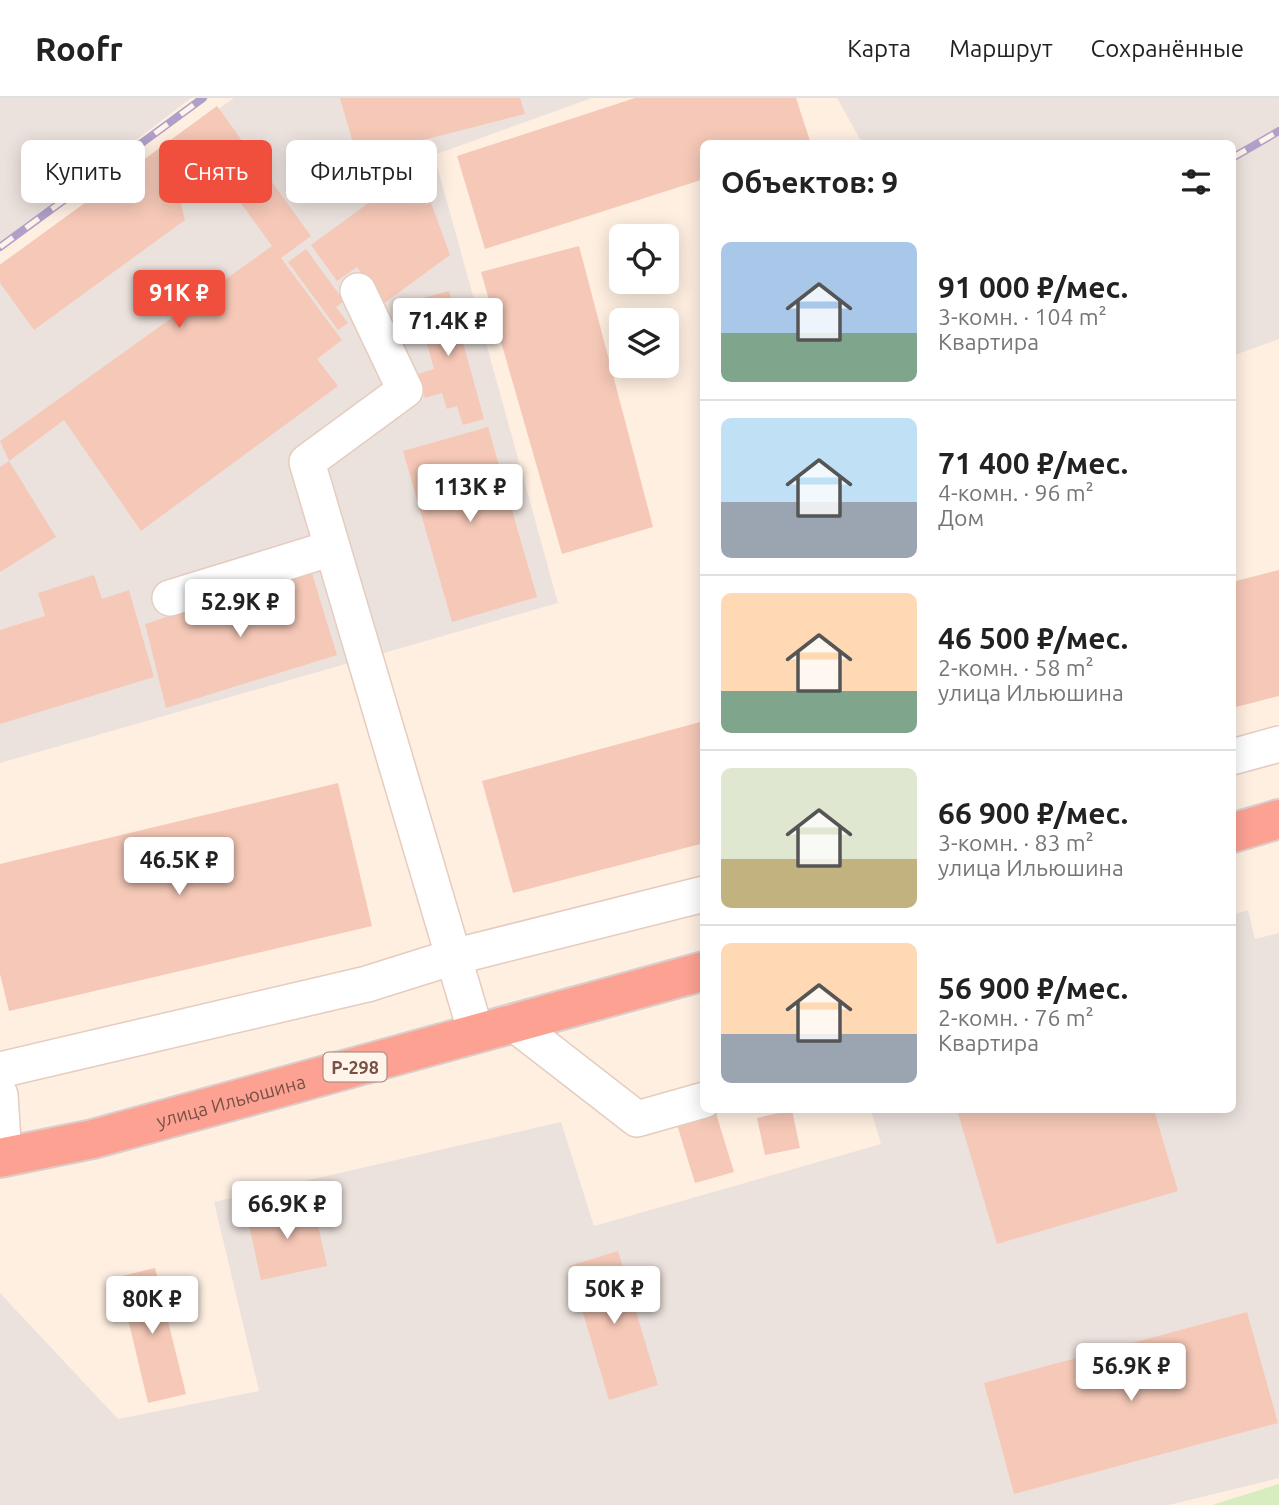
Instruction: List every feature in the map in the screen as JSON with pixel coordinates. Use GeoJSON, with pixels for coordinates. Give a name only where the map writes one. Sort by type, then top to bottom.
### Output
{"type":"FeatureCollection","features":[{"type":"Feature","properties":{"kind":"highway"},"geometry":{"type":"LineString","coordinates":[[1236,831],[1279,819]]}},
{"type":"Feature","properties":{"kind":"highway","name":"улица Ильюшина"},"geometry":{"type":"LineString","coordinates":[[2,1158],[93,1139],[700,972]]}},
{"type":"Feature","properties":{"kind":"lane"},"geometry":{"type":"LineString","coordinates":[[358,291],[405,390],[307,462],[476,1033]]}},
{"type":"Feature","properties":{"kind":"lane"},"geometry":{"type":"LineString","coordinates":[[170,598],[332,548]]}},
{"type":"Feature","properties":{"kind":"lane"},"geometry":{"type":"LineString","coordinates":[[1236,756],[1279,744]]}},
{"type":"Feature","properties":{"kind":"lane"},"geometry":{"type":"LineString","coordinates":[[0,1070],[367,984],[453,957],[700,895]]}},
{"type":"Feature","properties":{"kind":"lane"},"geometry":{"type":"LineString","coordinates":[[512,1022],[637,1119],[700,1101]]}},
{"type":"Feature","properties":{"kind":"lane"},"geometry":{"type":"LineString","coordinates":[[0,1095],[2,1158]]}},
{"type":"Feature","properties":{"kind":"shaded area"},"geometry":{"type":"Polygon","coordinates":[[[0,98],[191,98],[136,140],[21,140],[21,203],[55,203],[0,245],[0,98]]]}},
{"type":"Feature","properties":{"kind":"shaded area"},"geometry":{"type":"Polygon","coordinates":[[[234,98],[592,98],[437,154],[437,140],[286,140],[286,203],[437,203],[437,166],[558,603],[0,763],[0,264],[86,203],[145,203],[145,161],[159,151],[159,203],[272,203],[272,140],[175,140],[234,98]]]}},
{"type":"Feature","properties":{"kind":"shaded area"},"geometry":{"type":"Polygon","coordinates":[[[837,98],[1279,98],[1279,339],[1236,355],[1236,140],[860,140],[837,98]]]}},
{"type":"Feature","properties":{"kind":"shaded area"},"geometry":{"type":"Polygon","coordinates":[[[1248,910],[1255,939],[1279,933],[1279,1478],[1169,1505],[0,1505],[0,1293],[118,1419],[259,1391],[214,1202],[561,1122],[594,1226],[881,1144],[872,1113],[1236,1113],[1236,914],[1248,910]]]}},
{"type":"Feature","properties":{"kind":"green space"},"geometry":{"type":"Polygon","coordinates":[[[1279,1484],[1279,1505],[1212,1505],[1279,1484]]]}},
{"type":"Feature","properties":{"kind":"building"},"geometry":{"type":"Polygon","coordinates":[[[340,98],[520,98],[525,114],[423,140],[352,140],[340,98]]]}},
{"type":"Feature","properties":{"kind":"building"},"geometry":{"type":"Polygon","coordinates":[[[635,98],[796,98],[810,140],[700,140],[700,180],[485,249],[457,156],[635,98]]]}},
{"type":"Feature","properties":{"kind":"building"},"geometry":{"type":"Polygon","coordinates":[[[217,106],[242,140],[171,140],[217,106]]]}},
{"type":"Feature","properties":{"kind":"building"},"geometry":{"type":"Polygon","coordinates":[[[159,148],[159,203],[181,203],[185,220],[34,330],[0,283],[0,265],[85,203],[145,203],[145,159],[159,148]]]}},
{"type":"Feature","properties":{"kind":"building"},"geometry":{"type":"Polygon","coordinates":[[[272,182],[311,236],[281,258],[342,340],[317,359],[338,386],[141,531],[64,420],[9,461],[0,441],[272,246],[241,203],[272,203],[272,182]]]}},
{"type":"Feature","properties":{"kind":"building"},"geometry":{"type":"Polygon","coordinates":[[[369,203],[431,203],[450,255],[383,304],[357,267],[337,281],[311,245],[369,203]]]}},
{"type":"Feature","properties":{"kind":"building"},"geometry":{"type":"Polygon","coordinates":[[[579,246],[609,360],[609,378],[614,378],[653,527],[562,554],[481,272],[579,246]]]}},
{"type":"Feature","properties":{"kind":"building"},"geometry":{"type":"Polygon","coordinates":[[[306,249],[344,301],[336,307],[348,323],[338,330],[288,262],[306,249]]]}},
{"type":"Feature","properties":{"kind":"building"},"geometry":{"type":"Polygon","coordinates":[[[449,291],[484,419],[463,425],[457,406],[447,409],[442,393],[425,398],[418,374],[434,369],[415,300],[449,291]]]}},
{"type":"Feature","properties":{"kind":"building"},"geometry":{"type":"Polygon","coordinates":[[[488,427],[537,597],[452,622],[403,451],[488,427]]]}},
{"type":"Feature","properties":{"kind":"building"},"geometry":{"type":"Polygon","coordinates":[[[9,461],[56,537],[0,572],[0,467],[9,461]]]}},
{"type":"Feature","properties":{"kind":"building"},"geometry":{"type":"Polygon","coordinates":[[[311,570],[337,655],[166,708],[145,624],[311,570]]]}},
{"type":"Feature","properties":{"kind":"building"},"geometry":{"type":"Polygon","coordinates":[[[1279,570],[1279,696],[1236,707],[1236,581],[1279,570]]]}},
{"type":"Feature","properties":{"kind":"building"},"geometry":{"type":"Polygon","coordinates":[[[94,575],[102,599],[129,590],[154,677],[0,724],[0,630],[45,616],[38,593],[94,575]]]}},
{"type":"Feature","properties":{"kind":"building"},"geometry":{"type":"Polygon","coordinates":[[[700,722],[700,844],[513,893],[482,781],[700,722]]]}},
{"type":"Feature","properties":{"kind":"building"},"geometry":{"type":"Polygon","coordinates":[[[338,783],[372,926],[9,1011],[0,974],[0,864],[338,783]]]}},
{"type":"Feature","properties":{"kind":"building"},"geometry":{"type":"Polygon","coordinates":[[[716,1113],[734,1172],[695,1183],[675,1118],[716,1113]]]}},
{"type":"Feature","properties":{"kind":"building"},"geometry":{"type":"Polygon","coordinates":[[[793,1113],[800,1148],[765,1155],[757,1118],[793,1113]]]}},
{"type":"Feature","properties":{"kind":"building"},"geometry":{"type":"Polygon","coordinates":[[[958,1113],[1155,1113],[1178,1191],[997,1244],[958,1113]]]}},
{"type":"Feature","properties":{"kind":"building"},"geometry":{"type":"Polygon","coordinates":[[[313,1203],[327,1266],[261,1280],[247,1216],[313,1203]]]}},
{"type":"Feature","properties":{"kind":"building"},"geometry":{"type":"Polygon","coordinates":[[[618,1251],[658,1385],[609,1400],[569,1266],[618,1251]]]}},
{"type":"Feature","properties":{"kind":"building"},"geometry":{"type":"Polygon","coordinates":[[[155,1268],[186,1394],[148,1403],[118,1277],[155,1268]]]}},
{"type":"Feature","properties":{"kind":"building"},"geometry":{"type":"Polygon","coordinates":[[[1247,1312],[1278,1423],[1014,1494],[984,1383],[1247,1312]]]}},
{"type":"Feature","properties":{"kind":"railway"},"geometry":{"type":"LineString","coordinates":[[0,247],[203,98]]}},
{"type":"Feature","properties":{"kind":"railway"},"geometry":{"type":"LineString","coordinates":[[1236,156],[1279,131]]}}]}
